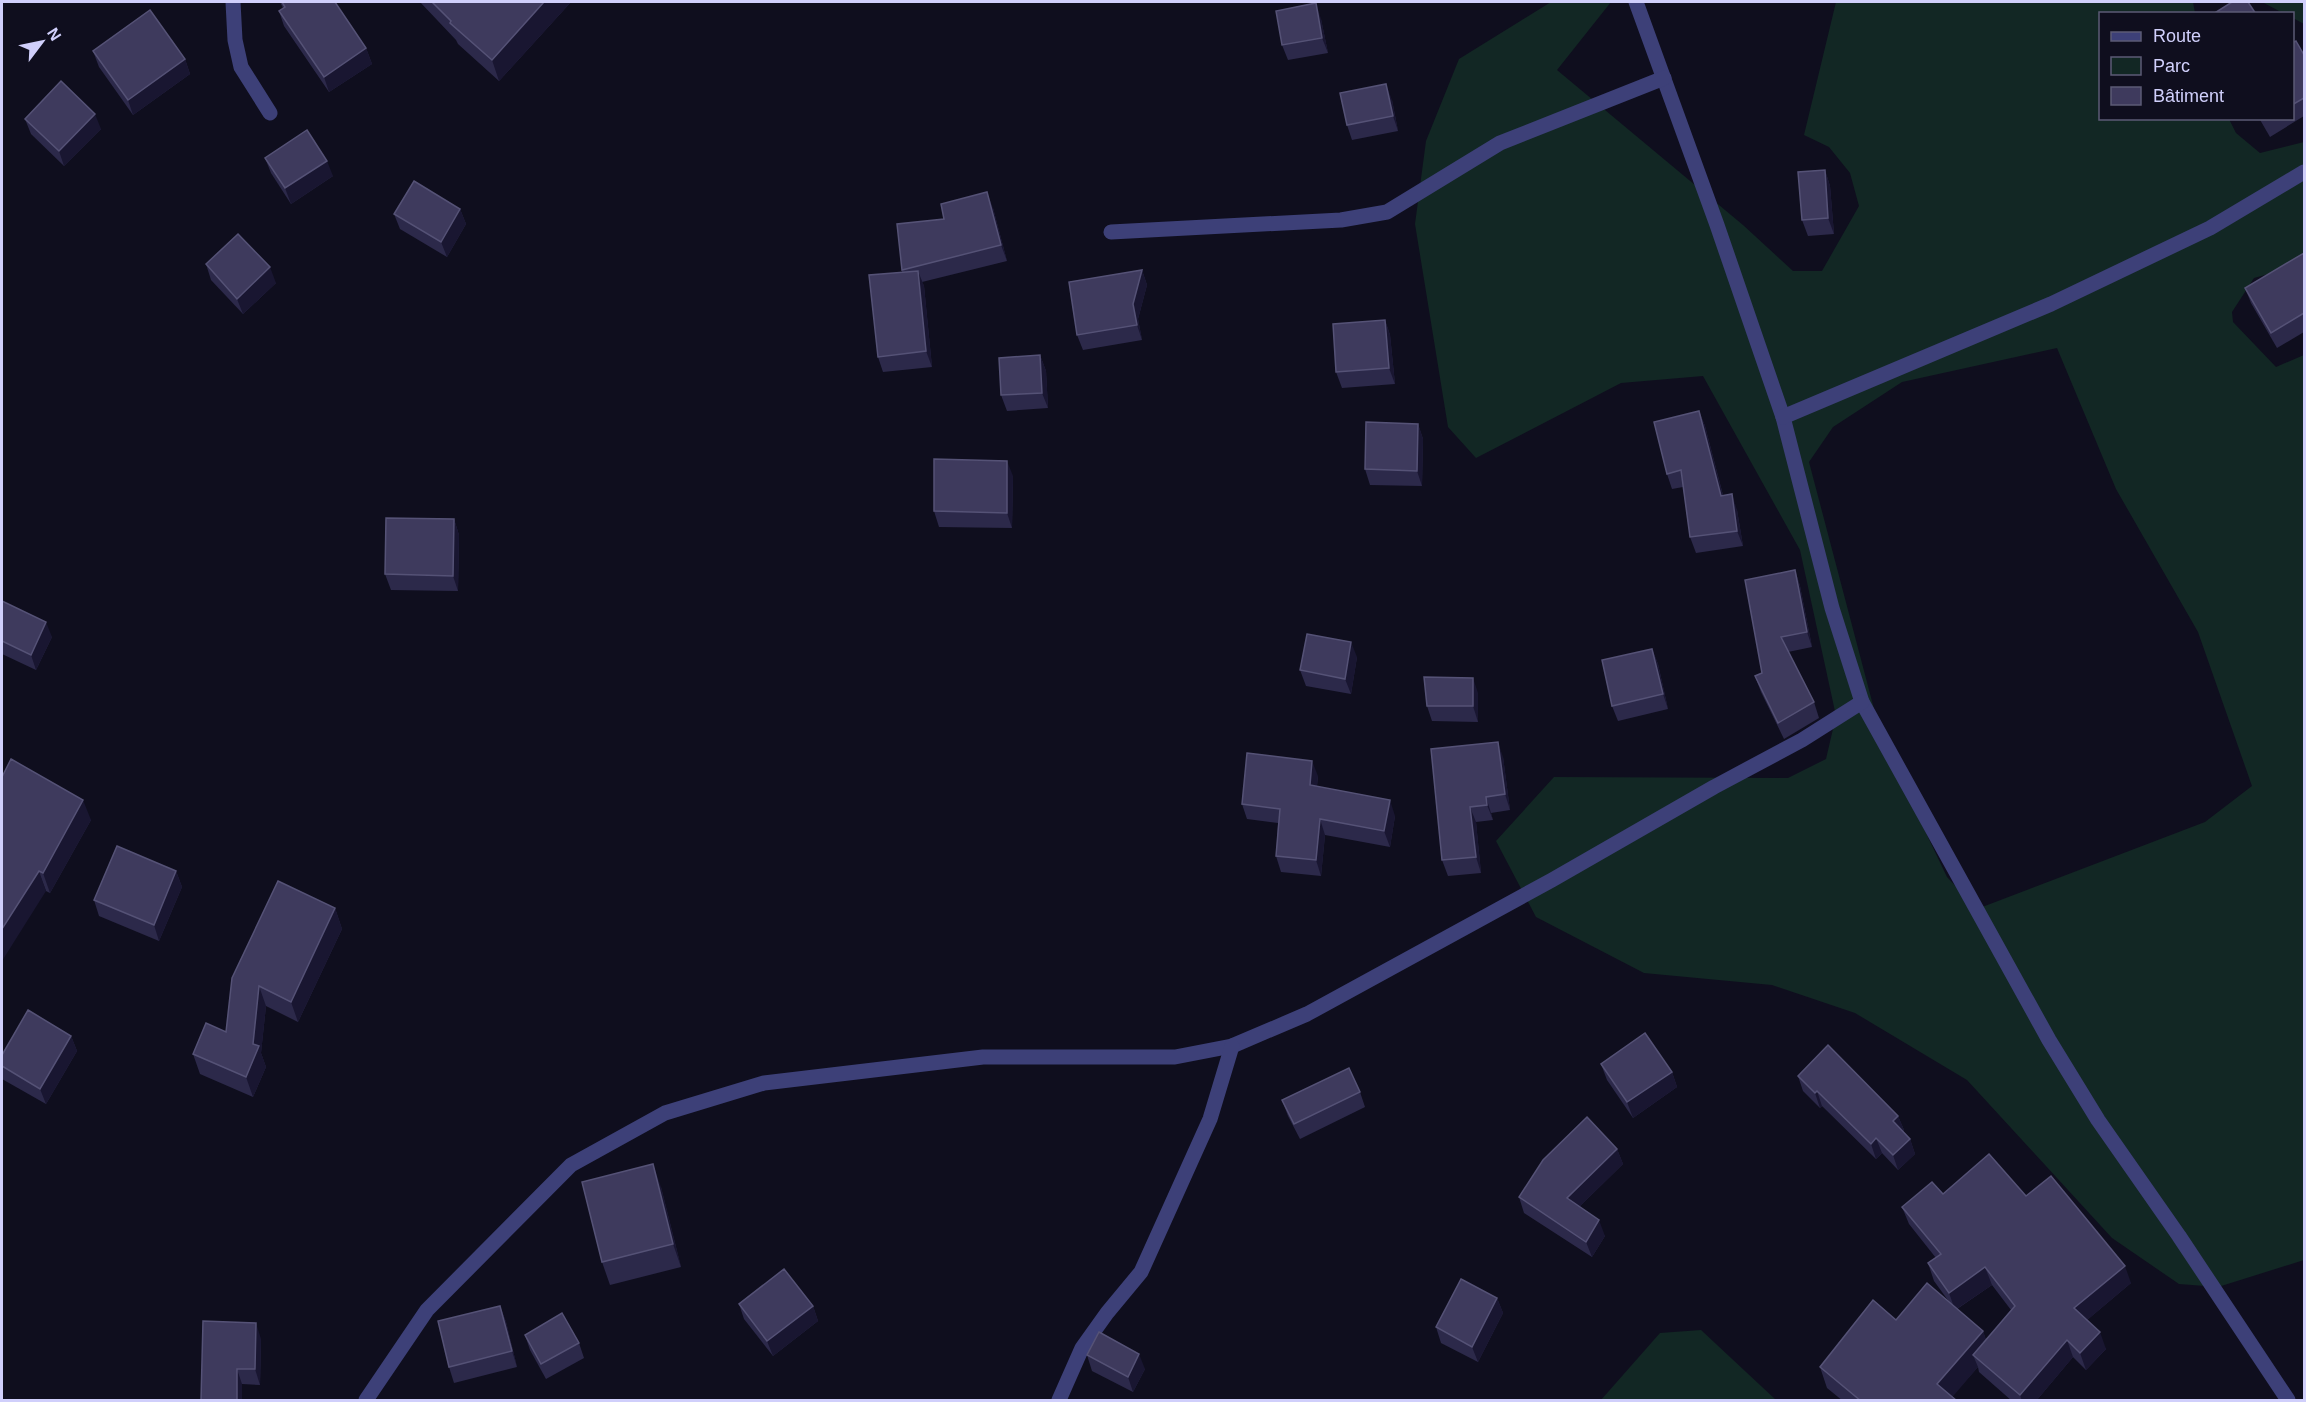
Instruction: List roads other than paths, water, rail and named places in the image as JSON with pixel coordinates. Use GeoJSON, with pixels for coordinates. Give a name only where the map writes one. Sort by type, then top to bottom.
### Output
{"type":"FeatureCollection","features":[{"type":"Feature","properties":{"kind":"street"},"geometry":{"type":"LineString","coordinates":[[234,2],[235,40],[241,67],[270,113]]}},
{"type":"Feature","properties":{"kind":"street"},"geometry":{"type":"LineString","coordinates":[[1636,2],[1783,417],[1832,608],[1862,702],[2049,1040],[2098,1120],[2288,1401]]}},
{"type":"Feature","properties":{"kind":"street"},"geometry":{"type":"LineString","coordinates":[[1111,232],[1341,220],[1387,212],[1500,143],[1664,78]]}},
{"type":"Feature","properties":{"kind":"street"},"geometry":{"type":"LineString","coordinates":[[1783,417],[2051,304],[2210,228],[2304,172]]}},
{"type":"Feature","properties":{"kind":"street"},"geometry":{"type":"LineString","coordinates":[[366,1401],[427,1310],[571,1165],[665,1113],[764,1083],[983,1058],[1175,1057],[1232,1046],[1307,1014],[1399,964],[1552,880],[1714,786],[1802,740],[1862,702]]}},
{"type":"Feature","properties":{"kind":"street"},"geometry":{"type":"LineString","coordinates":[[1059,1401],[1082,1348],[1141,1272],[1210,1119],[1232,1046]]}}]}
